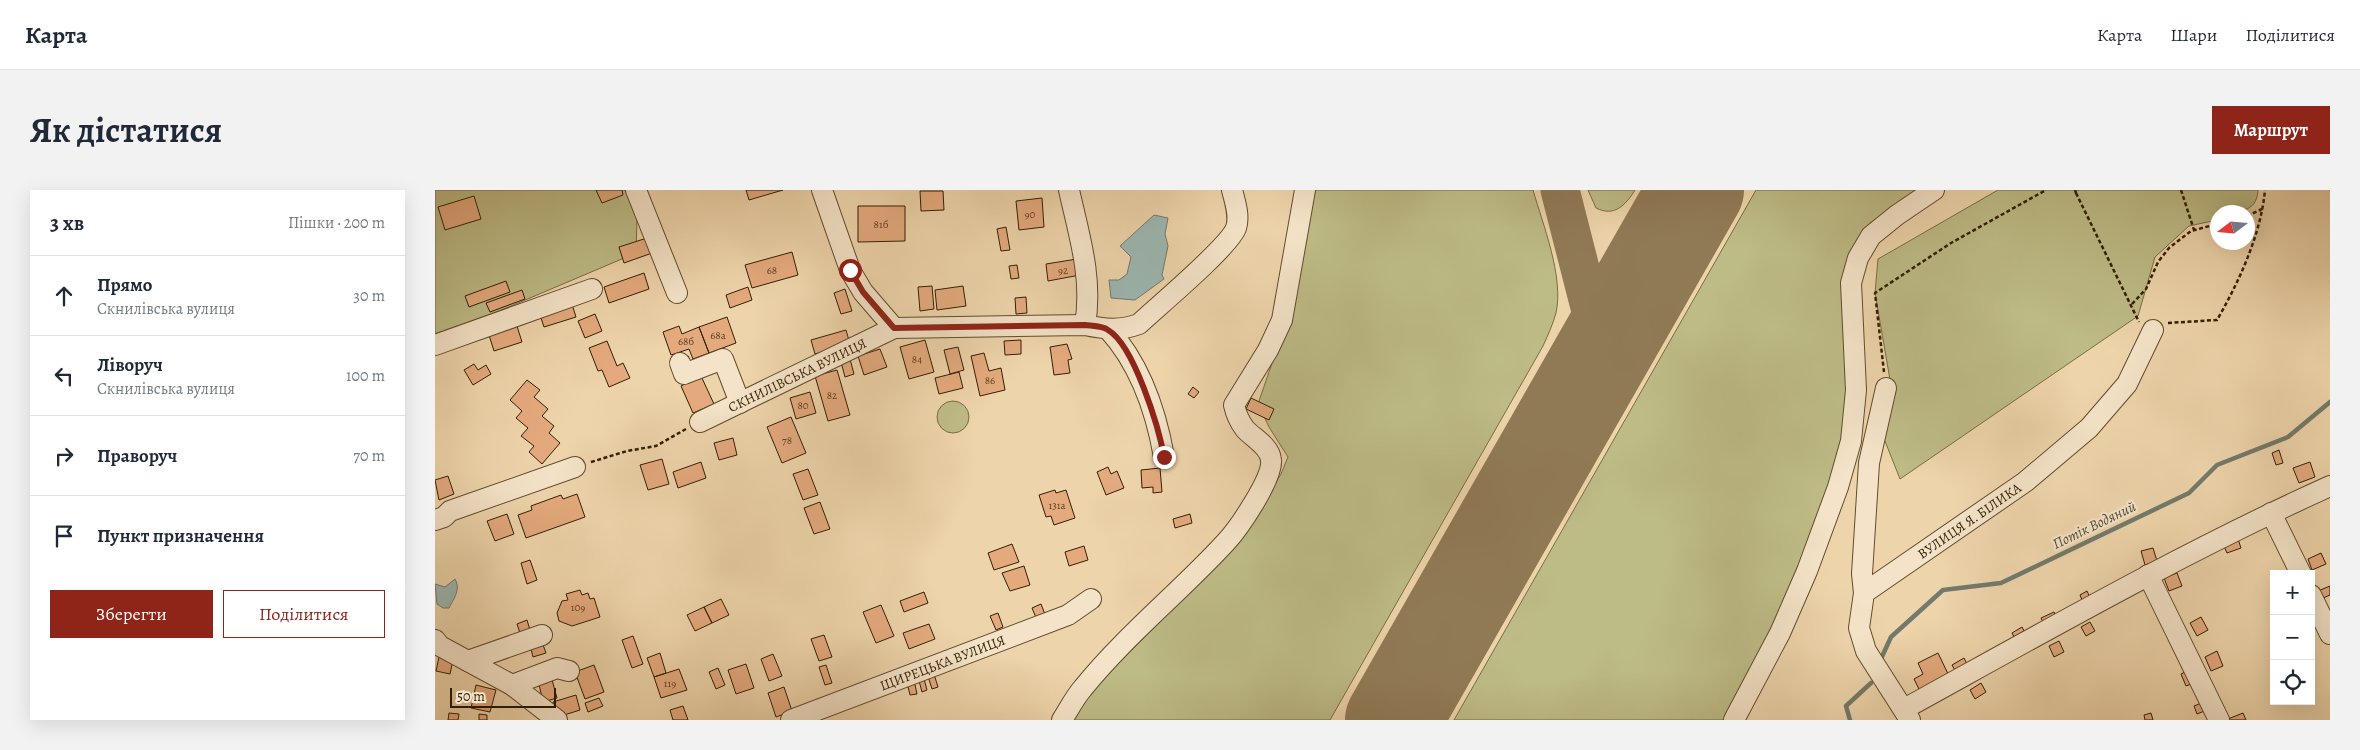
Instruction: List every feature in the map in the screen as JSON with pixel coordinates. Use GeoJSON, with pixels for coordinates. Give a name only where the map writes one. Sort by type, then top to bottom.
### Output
{"type":"FeatureCollection","features":[{"type":"Feature","properties":{"kind":"street"},"geometry":{"type":"LineString","coordinates":[[636,190],[677,293]]}},
{"type":"Feature","properties":{"kind":"street"},"geometry":{"type":"LineString","coordinates":[[822,190],[850,270],[863,292],[894,328]]}},
{"type":"Feature","properties":{"kind":"street"},"geometry":{"type":"LineString","coordinates":[[1069,190],[1083,250],[1088,286],[1089,304],[1085,325]]}},
{"type":"Feature","properties":{"kind":"street","name":"СКНИЛІВСЬКА ВУЛИЦЯ"},"geometry":{"type":"LineString","coordinates":[[700,422],[894,328],[1085,325],[1108,329],[1127,328],[1139,324],[1223,246],[1235,229],[1237,213],[1232,190]]}},
{"type":"Feature","properties":{"kind":"street"},"geometry":{"type":"LineString","coordinates":[[1062,720],[1082,689],[1168,598],[1227,541],[1253,505],[1270,468],[1271,458],[1265,447],[1245,429],[1237,416],[1234,405],[1268,350],[1281,320],[1305,190]]}},
{"type":"Feature","properties":{"kind":"street"},"geometry":{"type":"LineString","coordinates":[[1735,720],[1780,633],[1807,571],[1838,487],[1851,441],[1856,390],[1851,283],[1858,258],[1871,236],[1897,215],[1934,190]]}},
{"type":"Feature","properties":{"kind":"street"},"geometry":{"type":"LineString","coordinates":[[435,345],[592,289]]}},
{"type":"Feature","properties":{"kind":"street"},"geometry":{"type":"LineString","coordinates":[[1108,329],[1119,342],[1146,390],[1160,432],[1164,457]]}},
{"type":"Feature","properties":{"kind":"street","name":"ВУЛИЦЯ Я. БІЛИКА"},"geometry":{"type":"LineString","coordinates":[[1864,593],[2025,482],[2089,428],[2127,384],[2153,330]]}},
{"type":"Feature","properties":{"kind":"street"},"geometry":{"type":"LineString","coordinates":[[680,364],[683,374],[723,360],[740,403]]}},
{"type":"Feature","properties":{"kind":"street"},"geometry":{"type":"LineString","coordinates":[[1886,388],[1869,463],[1863,574],[1864,593],[1859,628],[1865,651],[1907,715],[2148,575],[2271,513],[2330,486]]}},
{"type":"Feature","properties":{"kind":"street"},"geometry":{"type":"LineString","coordinates":[[435,520],[444,517],[450,511],[575,467]]}},
{"type":"Feature","properties":{"kind":"street"},"geometry":{"type":"LineString","coordinates":[[2271,513],[2299,570]]}},
{"type":"Feature","properties":{"kind":"street"},"geometry":{"type":"LineString","coordinates":[[2148,575],[2219,720]]}},
{"type":"Feature","properties":{"kind":"street","name":"ЩИРЕЦЬКА ВУЛИЦЯ"},"geometry":{"type":"LineString","coordinates":[[791,720],[1069,615],[1091,598]]}},
{"type":"Feature","properties":{"kind":"street"},"geometry":{"type":"LineString","coordinates":[[2315,603],[2330,634]]}},
{"type":"Feature","properties":{"kind":"street"},"geometry":{"type":"LineString","coordinates":[[468,661],[542,635]]}},
{"type":"Feature","properties":{"kind":"street"},"geometry":{"type":"LineString","coordinates":[[435,640],[440,646],[512,685],[557,720]]}},
{"type":"Feature","properties":{"kind":"street"},"geometry":{"type":"LineString","coordinates":[[512,685],[557,668],[569,671]]}},
{"type":"Feature","properties":{"kind":"path"},"geometry":{"type":"LineString","coordinates":[[1886,388],[1875,292],[1951,243],[2047,190]]}},
{"type":"Feature","properties":{"kind":"path"},"geometry":{"type":"LineString","coordinates":[[2181,190],[2194,230]]}},
{"type":"Feature","properties":{"kind":"path"},"geometry":{"type":"LineString","coordinates":[[2076,191],[2140,323],[2153,330],[2173,321],[2217,320],[2236,287],[2263,208],[2265,190]]}},
{"type":"Feature","properties":{"kind":"path"},"geometry":{"type":"LineString","coordinates":[[2255,212],[2263,208]]}},
{"type":"Feature","properties":{"kind":"path"},"geometry":{"type":"LineString","coordinates":[[2131,305],[2146,289],[2162,256],[2184,235],[2210,226]]}},
{"type":"Feature","properties":{"kind":"path"},"geometry":{"type":"LineString","coordinates":[[575,467],[627,451],[656,446],[700,422]]}},
{"type":"Feature","properties":{"kind":"shaded area"},"geometry":{"type":"Polygon","coordinates":[[[435,190],[625,190],[637,218],[636,253],[471,323],[435,335],[435,190]]]}},
{"type":"Feature","properties":{"kind":"shaded area"},"geometry":{"type":"Polygon","coordinates":[[[1312,190],[1533,190],[1555,267],[1558,299],[1556,313],[1543,346],[1330,720],[1069,720],[1078,704],[1239,542],[1281,474],[1288,457],[1269,427],[1258,404],[1289,314],[1312,190]]]}},
{"type":"Feature","properties":{"kind":"shaded area"},"geometry":{"type":"Polygon","coordinates":[[[1588,190],[1635,190],[1623,205],[1608,211],[1596,208],[1588,190]]]}},
{"type":"Feature","properties":{"kind":"shaded area"},"geometry":{"type":"Polygon","coordinates":[[[1756,190],[1919,190],[1870,223],[1855,244],[1845,266],[1844,305],[1847,396],[1834,494],[1728,720],[1454,720],[1756,190]]]}},
{"type":"Feature","properties":{"kind":"shaded area"},"geometry":{"type":"Polygon","coordinates":[[[1998,190],[2258,190],[2257,198],[2253,205],[2210,205],[2210,222],[2189,226],[2155,257],[2138,316],[1900,479],[1883,436],[1893,397],[1875,293],[1878,259],[1998,190]]]}},
{"type":"Feature","properties":{"kind":"shaded area"},"geometry":{"type":"Polygon","coordinates":[[[953,401],[965,405],[969,417],[965,429],[953,433],[941,429],[937,417],[941,405],[953,401]]]}},
{"type":"Feature","properties":{"kind":"water"},"geometry":{"type":"Polygon","coordinates":[[[1154,215],[1168,218],[1165,234],[1168,246],[1162,275],[1164,279],[1135,300],[1111,298],[1109,280],[1119,280],[1127,274],[1131,257],[1120,246],[1154,215]]]}},
{"type":"Feature","properties":{"kind":"water"},"geometry":{"type":"Polygon","coordinates":[[[455,579],[457,583],[456,594],[449,608],[443,608],[437,604],[435,584],[445,587],[455,579]]]}},
{"type":"Feature","properties":{"kind":"building"},"geometry":{"type":"Polygon","coordinates":[[[596,190],[622,190],[623,195],[602,203],[596,190]]]}},
{"type":"Feature","properties":{"kind":"building"},"geometry":{"type":"Polygon","coordinates":[[[746,190],[783,190],[749,200],[746,190]]]}},
{"type":"Feature","properties":{"kind":"building"},"geometry":{"type":"Polygon","coordinates":[[[920,191],[943,191],[944,210],[921,211],[920,191]]]}},
{"type":"Feature","properties":{"kind":"building"},"geometry":{"type":"Polygon","coordinates":[[[474,196],[481,219],[445,230],[438,207],[474,196]]]}},
{"type":"Feature","properties":{"kind":"building"},"geometry":{"type":"Polygon","coordinates":[[[1042,198],[1044,227],[1019,230],[1016,201],[1042,198]]]}},
{"type":"Feature","properties":{"kind":"building"},"geometry":{"type":"Polygon","coordinates":[[[858,206],[905,206],[905,241],[858,242],[858,206]]]}},
{"type":"Feature","properties":{"kind":"building"},"geometry":{"type":"Polygon","coordinates":[[[1006,227],[1010,250],[1001,251],[997,229],[1006,227]]]}},
{"type":"Feature","properties":{"kind":"building"},"geometry":{"type":"Polygon","coordinates":[[[650,237],[655,252],[624,263],[619,247],[650,237]]]}},
{"type":"Feature","properties":{"kind":"building"},"geometry":{"type":"Polygon","coordinates":[[[792,252],[798,275],[752,288],[745,265],[792,252]]]}},
{"type":"Feature","properties":{"kind":"building"},"geometry":{"type":"Polygon","coordinates":[[[1077,259],[1080,275],[1048,281],[1046,264],[1077,259]]]}},
{"type":"Feature","properties":{"kind":"building"},"geometry":{"type":"Polygon","coordinates":[[[1017,265],[1019,278],[1011,279],[1009,266],[1017,265]]]}},
{"type":"Feature","properties":{"kind":"building"},"geometry":{"type":"Polygon","coordinates":[[[644,273],[649,289],[609,303],[604,287],[644,273]]]}},
{"type":"Feature","properties":{"kind":"building"},"geometry":{"type":"Polygon","coordinates":[[[506,281],[510,292],[469,307],[465,296],[506,281]]]}},
{"type":"Feature","properties":{"kind":"building"},"geometry":{"type":"Polygon","coordinates":[[[932,286],[934,309],[920,311],[918,287],[932,286]]]}},
{"type":"Feature","properties":{"kind":"building"},"geometry":{"type":"Polygon","coordinates":[[[963,286],[966,306],[937,310],[935,290],[963,286]]]}},
{"type":"Feature","properties":{"kind":"building"},"geometry":{"type":"Polygon","coordinates":[[[748,287],[752,300],[730,308],[726,295],[748,287]]]}},
{"type":"Feature","properties":{"kind":"building"},"geometry":{"type":"Polygon","coordinates":[[[845,289],[852,311],[841,314],[834,293],[845,289]]]}},
{"type":"Feature","properties":{"kind":"building"},"geometry":{"type":"Polygon","coordinates":[[[522,290],[525,299],[490,312],[486,303],[522,290]]]}},
{"type":"Feature","properties":{"kind":"building"},"geometry":{"type":"Polygon","coordinates":[[[1026,297],[1027,313],[1016,314],[1015,298],[1026,297]]]}},
{"type":"Feature","properties":{"kind":"building"},"geometry":{"type":"Polygon","coordinates":[[[571,301],[576,317],[544,327],[539,312],[571,301]]]}},
{"type":"Feature","properties":{"kind":"building"},"geometry":{"type":"Polygon","coordinates":[[[595,314],[602,331],[585,338],[578,321],[595,314]]]}},
{"type":"Feature","properties":{"kind":"building"},"geometry":{"type":"Polygon","coordinates":[[[727,317],[736,343],[709,353],[699,327],[727,317]]]}},
{"type":"Feature","properties":{"kind":"building"},"geometry":{"type":"Polygon","coordinates":[[[516,323],[522,342],[494,351],[488,332],[516,323]]]}},
{"type":"Feature","properties":{"kind":"building"},"geometry":{"type":"Polygon","coordinates":[[[679,326],[682,334],[699,327],[709,353],[693,359],[689,349],[671,355],[663,332],[679,326]]]}},
{"type":"Feature","properties":{"kind":"building"},"geometry":{"type":"Polygon","coordinates":[[[846,330],[850,344],[815,354],[811,340],[846,330]]]}},
{"type":"Feature","properties":{"kind":"building"},"geometry":{"type":"Polygon","coordinates":[[[925,340],[934,372],[909,379],[900,347],[925,340]]]}},
{"type":"Feature","properties":{"kind":"building"},"geometry":{"type":"Polygon","coordinates":[[[1021,340],[1021,354],[1005,355],[1004,341],[1021,340]]]}},
{"type":"Feature","properties":{"kind":"building"},"geometry":{"type":"Polygon","coordinates":[[[607,341],[617,366],[623,363],[630,378],[609,387],[602,370],[598,371],[589,348],[607,341]]]}},
{"type":"Feature","properties":{"kind":"building"},"geometry":{"type":"Polygon","coordinates":[[[1067,344],[1072,359],[1068,360],[1070,373],[1054,375],[1050,347],[1067,344]]]}},
{"type":"Feature","properties":{"kind":"building"},"geometry":{"type":"Polygon","coordinates":[[[958,347],[964,370],[950,374],[944,350],[958,347]]]}},
{"type":"Feature","properties":{"kind":"building"},"geometry":{"type":"Polygon","coordinates":[[[880,349],[887,367],[864,375],[858,356],[880,349]]]}},
{"type":"Feature","properties":{"kind":"building"},"geometry":{"type":"Polygon","coordinates":[[[984,353],[989,371],[1001,368],[1005,390],[980,396],[971,356],[984,353]]]}},
{"type":"Feature","properties":{"kind":"building"},"geometry":{"type":"Polygon","coordinates":[[[850,359],[854,374],[845,377],[841,362],[850,359]]]}},
{"type":"Feature","properties":{"kind":"building"},"geometry":{"type":"Polygon","coordinates":[[[474,364],[478,370],[486,365],[491,374],[473,385],[464,370],[474,364]]]}},
{"type":"Feature","properties":{"kind":"building"},"geometry":{"type":"Polygon","coordinates":[[[837,370],[850,415],[828,421],[815,376],[837,370]]]}},
{"type":"Feature","properties":{"kind":"building"},"geometry":{"type":"Polygon","coordinates":[[[959,372],[963,388],[939,394],[935,378],[959,372]]]}},
{"type":"Feature","properties":{"kind":"building"},"geometry":{"type":"Polygon","coordinates":[[[701,376],[714,404],[693,413],[681,386],[701,376]]]}},
{"type":"Feature","properties":{"kind":"building"},"geometry":{"type":"Polygon","coordinates":[[[527,380],[540,390],[534,397],[548,409],[542,416],[554,426],[549,433],[560,443],[542,464],[529,452],[534,446],[521,436],[528,428],[516,418],[522,411],[510,400],[527,380]]]}},
{"type":"Feature","properties":{"kind":"building"},"geometry":{"type":"Polygon","coordinates":[[[1193,387],[1199,392],[1194,398],[1188,394],[1193,387]]]}},
{"type":"Feature","properties":{"kind":"building"},"geometry":{"type":"Polygon","coordinates":[[[810,392],[816,413],[796,419],[790,398],[810,392]]]}},
{"type":"Feature","properties":{"kind":"building"},"geometry":{"type":"Polygon","coordinates":[[[1251,398],[1274,409],[1269,420],[1246,409],[1251,398]]]}},
{"type":"Feature","properties":{"kind":"building"},"geometry":{"type":"Polygon","coordinates":[[[791,417],[806,453],[782,463],[767,427],[791,417]]]}},
{"type":"Feature","properties":{"kind":"building"},"geometry":{"type":"Polygon","coordinates":[[[733,438],[737,455],[719,460],[714,443],[733,438]]]}},
{"type":"Feature","properties":{"kind":"building"},"geometry":{"type":"Polygon","coordinates":[[[2279,450],[2283,463],[2276,465],[2272,453],[2279,450]]]}},
{"type":"Feature","properties":{"kind":"building"},"geometry":{"type":"Polygon","coordinates":[[[662,459],[669,484],[648,490],[640,465],[662,459]]]}},
{"type":"Feature","properties":{"kind":"building"},"geometry":{"type":"Polygon","coordinates":[[[701,462],[706,478],[678,488],[673,472],[701,462]]]}},
{"type":"Feature","properties":{"kind":"building"},"geometry":{"type":"Polygon","coordinates":[[[2310,462],[2315,477],[2299,483],[2293,468],[2310,462]]]}},
{"type":"Feature","properties":{"kind":"building"},"geometry":{"type":"Polygon","coordinates":[[[1108,467],[1111,474],[1117,471],[1124,488],[1106,495],[1097,472],[1108,467]]]}},
{"type":"Feature","properties":{"kind":"building"},"geometry":{"type":"Polygon","coordinates":[[[1160,468],[1162,492],[1153,493],[1153,487],[1142,488],[1141,470],[1160,468]]]}},
{"type":"Feature","properties":{"kind":"building"},"geometry":{"type":"Polygon","coordinates":[[[808,469],[818,495],[803,500],[793,474],[808,469]]]}},
{"type":"Feature","properties":{"kind":"building"},"geometry":{"type":"Polygon","coordinates":[[[448,476],[454,494],[439,500],[435,480],[448,476]]]}},
{"type":"Feature","properties":{"kind":"building"},"geometry":{"type":"Polygon","coordinates":[[[1055,490],[1056,493],[1066,490],[1075,518],[1054,525],[1051,516],[1046,517],[1039,495],[1055,490]]]}},
{"type":"Feature","properties":{"kind":"building"},"geometry":{"type":"Polygon","coordinates":[[[577,494],[585,517],[526,538],[518,515],[532,510],[531,506],[561,495],[563,499],[577,494]]]}},
{"type":"Feature","properties":{"kind":"building"},"geometry":{"type":"Polygon","coordinates":[[[820,502],[830,529],[814,534],[804,508],[820,502]]]}},
{"type":"Feature","properties":{"kind":"building"},"geometry":{"type":"Polygon","coordinates":[[[507,514],[514,534],[495,541],[487,521],[507,514]]]}},
{"type":"Feature","properties":{"kind":"building"},"geometry":{"type":"Polygon","coordinates":[[[1190,514],[1192,523],[1175,528],[1173,519],[1190,514]]]}},
{"type":"Feature","properties":{"kind":"building"},"geometry":{"type":"Polygon","coordinates":[[[2238,539],[2241,548],[2227,553],[2223,544],[2238,539]]]}},
{"type":"Feature","properties":{"kind":"building"},"geometry":{"type":"Polygon","coordinates":[[[1012,544],[1019,562],[994,570],[988,553],[1012,544]]]}},
{"type":"Feature","properties":{"kind":"building"},"geometry":{"type":"Polygon","coordinates":[[[1084,546],[1088,560],[1069,566],[1065,552],[1084,546]]]}},
{"type":"Feature","properties":{"kind":"building"},"geometry":{"type":"Polygon","coordinates":[[[2153,548],[2157,561],[2145,565],[2141,551],[2153,548]]]}},
{"type":"Feature","properties":{"kind":"building"},"geometry":{"type":"Polygon","coordinates":[[[2321,553],[2326,564],[2312,570],[2308,559],[2321,553]]]}},
{"type":"Feature","properties":{"kind":"building"},"geometry":{"type":"Polygon","coordinates":[[[530,560],[537,580],[527,584],[521,563],[530,560]]]}},
{"type":"Feature","properties":{"kind":"building"},"geometry":{"type":"Polygon","coordinates":[[[1024,566],[1030,585],[1010,591],[1002,573],[1024,566]]]}},
{"type":"Feature","properties":{"kind":"building"},"geometry":{"type":"Polygon","coordinates":[[[2177,573],[2182,586],[2169,591],[2164,578],[2177,573]]]}},
{"type":"Feature","properties":{"kind":"building"},"geometry":{"type":"Polygon","coordinates":[[[2330,586],[2330,595],[2321,599],[2318,591],[2330,586]]]}},
{"type":"Feature","properties":{"kind":"building"},"geometry":{"type":"Polygon","coordinates":[[[580,590],[582,595],[588,593],[590,599],[594,598],[600,617],[572,626],[559,621],[557,613],[562,601],[568,600],[566,594],[580,590]]]}},
{"type":"Feature","properties":{"kind":"building"},"geometry":{"type":"Polygon","coordinates":[[[2087,591],[2092,602],[2084,605],[2080,595],[2087,591]]]}},
{"type":"Feature","properties":{"kind":"building"},"geometry":{"type":"Polygon","coordinates":[[[924,592],[928,603],[904,612],[900,601],[924,592]]]}},
{"type":"Feature","properties":{"kind":"building"},"geometry":{"type":"Polygon","coordinates":[[[721,599],[729,615],[712,623],[704,607],[721,599]]]}},
{"type":"Feature","properties":{"kind":"building"},"geometry":{"type":"Polygon","coordinates":[[[1041,604],[1046,617],[1037,620],[1032,608],[1041,604]]]}},
{"type":"Feature","properties":{"kind":"building"},"geometry":{"type":"Polygon","coordinates":[[[881,605],[894,636],[876,643],[863,612],[881,605]]]}},
{"type":"Feature","properties":{"kind":"building"},"geometry":{"type":"Polygon","coordinates":[[[704,607],[712,623],[695,631],[687,615],[704,607]]]}},
{"type":"Feature","properties":{"kind":"building"},"geometry":{"type":"Polygon","coordinates":[[[2054,612],[2058,620],[2045,626],[2041,618],[2054,612]]]}},
{"type":"Feature","properties":{"kind":"building"},"geometry":{"type":"Polygon","coordinates":[[[998,613],[1003,627],[996,630],[990,616],[998,613]]]}},
{"type":"Feature","properties":{"kind":"building"},"geometry":{"type":"Polygon","coordinates":[[[2201,617],[2208,630],[2197,636],[2190,623],[2201,617]]]}},
{"type":"Feature","properties":{"kind":"building"},"geometry":{"type":"Polygon","coordinates":[[[527,620],[530,630],[520,633],[517,624],[527,620]]]}},
{"type":"Feature","properties":{"kind":"building"},"geometry":{"type":"Polygon","coordinates":[[[2090,622],[2095,631],[2086,636],[2081,627],[2090,622]]]}},
{"type":"Feature","properties":{"kind":"building"},"geometry":{"type":"Polygon","coordinates":[[[929,624],[935,639],[909,649],[903,633],[929,624]]]}},
{"type":"Feature","properties":{"kind":"building"},"geometry":{"type":"Polygon","coordinates":[[[2022,627],[2028,638],[2017,643],[2012,633],[2022,627]]]}},
{"type":"Feature","properties":{"kind":"building"},"geometry":{"type":"Polygon","coordinates":[[[824,635],[832,657],[819,661],[811,639],[824,635]]]}},
{"type":"Feature","properties":{"kind":"building"},"geometry":{"type":"Polygon","coordinates":[[[633,636],[643,664],[632,668],[622,640],[633,636]]]}},
{"type":"Feature","properties":{"kind":"building"},"geometry":{"type":"Polygon","coordinates":[[[2059,641],[2064,652],[2054,657],[2049,646],[2059,641]]]}},
{"type":"Feature","properties":{"kind":"building"},"geometry":{"type":"Polygon","coordinates":[[[542,642],[546,653],[533,657],[530,645],[542,642]]]}},
{"type":"Feature","properties":{"kind":"building"},"geometry":{"type":"Polygon","coordinates":[[[2217,651],[2223,666],[2211,671],[2205,657],[2217,651]]]}},
{"type":"Feature","properties":{"kind":"building"},"geometry":{"type":"Polygon","coordinates":[[[660,653],[666,673],[654,677],[647,658],[660,653]]]}},
{"type":"Feature","properties":{"kind":"building"},"geometry":{"type":"Polygon","coordinates":[[[1938,653],[1951,680],[1922,695],[1914,679],[1923,674],[1918,663],[1938,653]]]}},
{"type":"Feature","properties":{"kind":"building"},"geometry":{"type":"Polygon","coordinates":[[[773,654],[782,676],[769,681],[761,659],[773,654]]]}},
{"type":"Feature","properties":{"kind":"building"},"geometry":{"type":"Polygon","coordinates":[[[439,657],[453,660],[450,674],[436,671],[439,657]]]}},
{"type":"Feature","properties":{"kind":"building"},"geometry":{"type":"Polygon","coordinates":[[[1964,658],[1970,670],[1958,676],[1952,665],[1964,658]]]}},
{"type":"Feature","properties":{"kind":"building"},"geometry":{"type":"Polygon","coordinates":[[[746,664],[754,688],[736,694],[728,670],[746,664]]]}},
{"type":"Feature","properties":{"kind":"building"},"geometry":{"type":"Polygon","coordinates":[[[594,665],[604,692],[585,699],[575,672],[594,665]]]}},
{"type":"Feature","properties":{"kind":"building"},"geometry":{"type":"Polygon","coordinates":[[[826,665],[832,683],[825,685],[819,667],[826,665]]]}},
{"type":"Feature","properties":{"kind":"building"},"geometry":{"type":"Polygon","coordinates":[[[718,668],[725,685],[716,689],[709,672],[718,668]]]}},
{"type":"Feature","properties":{"kind":"building"},"geometry":{"type":"Polygon","coordinates":[[[679,669],[687,690],[661,698],[654,677],[679,669]]]}},
{"type":"Feature","properties":{"kind":"building"},"geometry":{"type":"Polygon","coordinates":[[[2189,670],[2194,683],[2186,686],[2181,674],[2189,670]]]}},
{"type":"Feature","properties":{"kind":"building"},"geometry":{"type":"Polygon","coordinates":[[[933,671],[938,687],[932,689],[927,673],[933,671]]]}},
{"type":"Feature","properties":{"kind":"building"},"geometry":{"type":"Polygon","coordinates":[[[923,675],[927,690],[922,692],[918,677],[923,675]]]}},
{"type":"Feature","properties":{"kind":"building"},"geometry":{"type":"Polygon","coordinates":[[[551,676],[557,698],[543,702],[538,680],[551,676]]]}},
{"type":"Feature","properties":{"kind":"building"},"geometry":{"type":"Polygon","coordinates":[[[914,680],[917,694],[910,695],[907,682],[914,680]]]}},
{"type":"Feature","properties":{"kind":"building"},"geometry":{"type":"Polygon","coordinates":[[[1981,683],[1986,692],[1975,699],[1970,690],[1981,683]]]}},
{"type":"Feature","properties":{"kind":"building"},"geometry":{"type":"Polygon","coordinates":[[[476,685],[496,690],[490,712],[471,708],[476,685]]]}},
{"type":"Feature","properties":{"kind":"building"},"geometry":{"type":"Polygon","coordinates":[[[784,687],[792,711],[776,717],[768,693],[784,687]]]}},
{"type":"Feature","properties":{"kind":"building"},"geometry":{"type":"Polygon","coordinates":[[[576,695],[580,710],[558,717],[553,702],[576,695]]]}},
{"type":"Feature","properties":{"kind":"building"},"geometry":{"type":"Polygon","coordinates":[[[599,698],[603,706],[588,712],[585,703],[599,698]]]}},
{"type":"Feature","properties":{"kind":"building"},"geometry":{"type":"Polygon","coordinates":[[[2204,702],[2207,710],[2197,714],[2194,706],[2204,702]]]}},
{"type":"Feature","properties":{"kind":"building"},"geometry":{"type":"Polygon","coordinates":[[[683,706],[688,720],[673,720],[670,710],[683,706]]]}},
{"type":"Feature","properties":{"kind":"building"},"geometry":{"type":"Polygon","coordinates":[[[449,713],[459,714],[458,720],[448,720],[449,713]]]}},
{"type":"Feature","properties":{"kind":"building"},"geometry":{"type":"Polygon","coordinates":[[[2151,713],[2153,720],[2145,720],[2144,715],[2151,713]]]}},
{"type":"Feature","properties":{"kind":"building"},"geometry":{"type":"Polygon","coordinates":[[[2243,713],[2246,720],[2228,720],[2228,719],[2243,713]]]}},
{"type":"Feature","properties":{"kind":"building"},"geometry":{"type":"Polygon","coordinates":[[[479,714],[487,715],[487,720],[479,720],[479,714]]]}},
{"type":"Feature","properties":{"kind":"waterway","name":"Потік Водяний"},"geometry":{"type":"LineString","coordinates":[[1880,661],[1891,637],[1943,590],[2001,583],[2189,493],[2217,465],[2288,437],[2330,402]]}},
{"type":"Feature","properties":{"kind":"waterway","name":"Потік Водяний"},"geometry":{"type":"LineString","coordinates":[[1850,720],[1846,706],[1871,683]]}},
{"type":"Feature","properties":{"kind":"taxiway"},"geometry":{"type":"LineString","coordinates":[[1560,190],[1594,323],[1594,350],[1591,364],[1569,411]]}},
{"type":"Feature","properties":{"kind":"runway"},"geometry":{"type":"LineString","coordinates":[[1393,720],[1696,190]]}},
{"type":"Feature","properties":{"kind":"route"},"geometry":{"type":"LineString","coordinates":[[850,270],[863,292],[894,328],[1085,325],[1108,329],[1119,342],[1146,390],[1160,432],[1164,457]]}}]}
